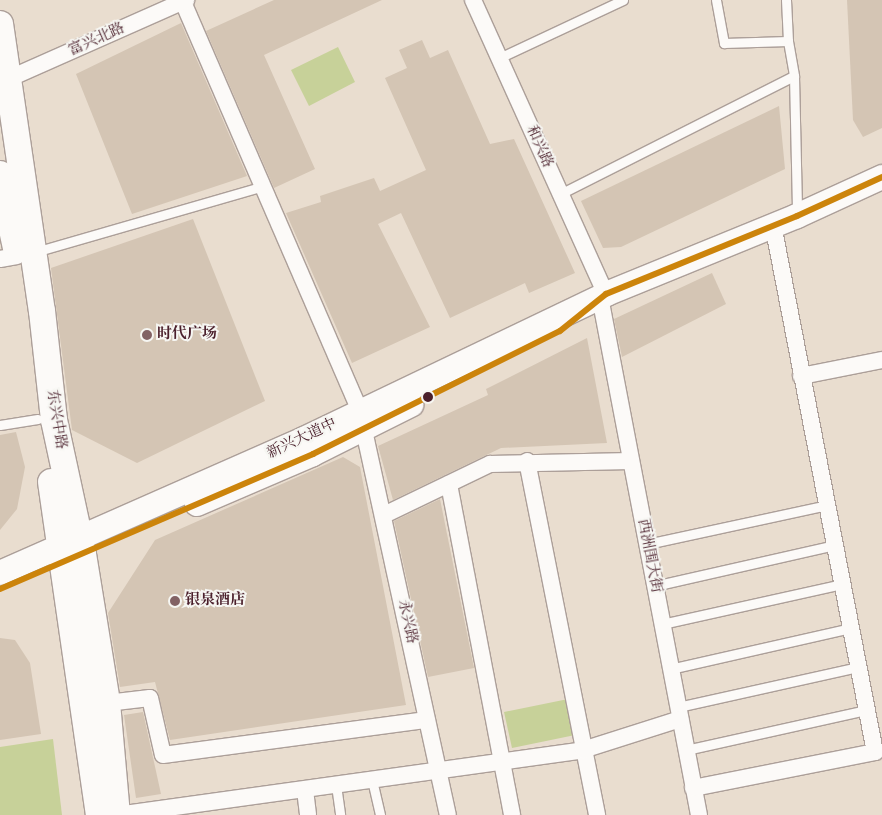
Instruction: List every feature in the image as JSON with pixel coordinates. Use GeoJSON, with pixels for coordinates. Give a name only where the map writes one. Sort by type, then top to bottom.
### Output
{"type":"FeatureCollection","features":[{"type":"Feature","properties":{"kind":"main road","name":"东兴中路"},"geometry":{"type":"LineString","coordinates":[[0,24],[8,79],[17,256],[38,419],[52,488],[71,551],[108,703],[117,815]]}},
{"type":"Feature","properties":{"kind":"main road","name":"东兴中路"},"geometry":{"type":"LineString","coordinates":[[0,174],[54,420],[71,551],[99,815]]}},
{"type":"Feature","properties":{"kind":"main road","name":"新兴大道中"},"geometry":{"type":"LineString","coordinates":[[0,589],[71,551],[560,331],[603,296],[773,224],[798,216],[882,177]]}},
{"type":"Feature","properties":{"kind":"main road","name":"新兴大道中"},"geometry":{"type":"LineString","coordinates":[[0,573],[71,551]]}},
{"type":"Feature","properties":{"kind":"street","name":"和兴路"},"geometry":{"type":"LineString","coordinates":[[474,0],[603,296]]}},
{"type":"Feature","properties":{"kind":"street","name":"富兴北路"},"geometry":{"type":"LineString","coordinates":[[8,79],[184,1]]}},
{"type":"Feature","properties":{"kind":"street","name":"永兴路"},"geometry":{"type":"LineString","coordinates":[[184,1],[362,420],[448,815]]}},
{"type":"Feature","properties":{"kind":"street"},"geometry":{"type":"LineString","coordinates":[[693,788],[875,752],[773,224]]}},
{"type":"Feature","properties":{"kind":"street","name":"西洲围大街"},"geometry":{"type":"LineString","coordinates":[[603,296],[630,461],[699,815]]}},
{"type":"Feature","properties":{"kind":"street"},"geometry":{"type":"LineString","coordinates":[[801,376],[882,360]]}},
{"type":"Feature","properties":{"kind":"street"},"geometry":{"type":"LineString","coordinates":[[384,515],[490,464],[527,461],[630,461]]}},
{"type":"Feature","properties":{"kind":"street"},"geometry":{"type":"LineString","coordinates":[[527,461],[582,750],[597,815]]}},
{"type":"Feature","properties":{"kind":"street"},"geometry":{"type":"LineString","coordinates":[[449,484],[500,762],[512,815]]}},
{"type":"Feature","properties":{"kind":"street"},"geometry":{"type":"LineString","coordinates":[[108,703],[150,698],[163,755],[428,720]]}},
{"type":"Feature","properties":{"kind":"street"},"geometry":{"type":"LineString","coordinates":[[117,815],[336,786],[582,750],[679,713]]}},
{"type":"Feature","properties":{"kind":"street"},"geometry":{"type":"LineString","coordinates":[[305,790],[308,815]]}},
{"type":"Feature","properties":{"kind":"lane"},"geometry":{"type":"LineString","coordinates":[[499,58],[623,0]]}},
{"type":"Feature","properties":{"kind":"lane"},"geometry":{"type":"LineString","coordinates":[[716,0],[724,43],[788,41]]}},
{"type":"Feature","properties":{"kind":"lane"},"geometry":{"type":"LineString","coordinates":[[786,0],[788,41],[794,76],[798,216]]}},
{"type":"Feature","properties":{"kind":"lane"},"geometry":{"type":"LineString","coordinates":[[560,194],[794,76]]}},
{"type":"Feature","properties":{"kind":"lane"},"geometry":{"type":"LineString","coordinates":[[17,256],[264,186]]}},
{"type":"Feature","properties":{"kind":"lane"},"geometry":{"type":"LineString","coordinates":[[0,425],[38,419]]}},
{"type":"Feature","properties":{"kind":"lane"},"geometry":{"type":"LineString","coordinates":[[646,544],[827,505]]}},
{"type":"Feature","properties":{"kind":"lane"},"geometry":{"type":"LineString","coordinates":[[654,586],[834,545]]}},
{"type":"Feature","properties":{"kind":"lane"},"geometry":{"type":"LineString","coordinates":[[662,624],[842,584]]}},
{"type":"Feature","properties":{"kind":"lane"},"geometry":{"type":"LineString","coordinates":[[670,669],[851,628]]}},
{"type":"Feature","properties":{"kind":"lane"},"geometry":{"type":"LineString","coordinates":[[679,713],[859,667]]}},
{"type":"Feature","properties":{"kind":"lane"},"geometry":{"type":"LineString","coordinates":[[686,750],[867,710]]}},
{"type":"Feature","properties":{"kind":"lane"},"geometry":{"type":"LineString","coordinates":[[372,780],[380,815]]}},
{"type":"Feature","properties":{"kind":"lane"},"geometry":{"type":"LineString","coordinates":[[336,786],[340,815]]}},
{"type":"Feature","properties":{"kind":"green space"},"geometry":{"type":"Polygon","coordinates":[[[338,47],[355,82],[309,106],[291,70],[338,47]]]}},
{"type":"Feature","properties":{"kind":"green space"},"geometry":{"type":"Polygon","coordinates":[[[573,698],[580,734],[512,748],[504,712],[573,698]]]}},
{"type":"Feature","properties":{"kind":"green space"},"geometry":{"type":"Polygon","coordinates":[[[53,739],[62,815],[0,815],[0,747],[53,739]]]}},
{"type":"Feature","properties":{"kind":"building"},"geometry":{"type":"Polygon","coordinates":[[[274,0],[382,0],[264,55],[315,169],[274,188],[206,31],[274,0]]]}},
{"type":"Feature","properties":{"kind":"building"},"geometry":{"type":"Polygon","coordinates":[[[847,0],[882,0],[882,128],[863,137],[853,120],[847,0]]]}},
{"type":"Feature","properties":{"kind":"building"},"geometry":{"type":"Polygon","coordinates":[[[181,23],[247,176],[132,214],[76,74],[181,23]]]}},
{"type":"Feature","properties":{"kind":"building"},"geometry":{"type":"Polygon","coordinates":[[[422,40],[430,58],[448,50],[490,144],[514,139],[575,273],[529,293],[525,283],[450,318],[401,213],[378,224],[430,327],[352,363],[286,213],[321,202],[320,196],[374,178],[380,191],[426,170],[385,78],[407,68],[399,50],[422,40]]]}},
{"type":"Feature","properties":{"kind":"building"},"geometry":{"type":"Polygon","coordinates":[[[779,106],[785,169],[621,247],[603,248],[581,201],[779,106]]]}},
{"type":"Feature","properties":{"kind":"building","name":"时代广场"},"geometry":{"type":"Polygon","coordinates":[[[193,219],[265,401],[137,463],[72,430],[51,268],[193,219]]]}},
{"type":"Feature","properties":{"kind":"building"},"geometry":{"type":"Polygon","coordinates":[[[712,273],[726,304],[622,357],[614,319],[712,273]]]}},
{"type":"Feature","properties":{"kind":"building"},"geometry":{"type":"Polygon","coordinates":[[[587,338],[607,443],[501,448],[393,500],[378,446],[488,395],[486,389],[587,338]]]}},
{"type":"Feature","properties":{"kind":"building"},"geometry":{"type":"Polygon","coordinates":[[[16,432],[25,467],[17,509],[0,530],[0,435],[16,432]]]}},
{"type":"Feature","properties":{"kind":"building"},"geometry":{"type":"Polygon","coordinates":[[[343,457],[360,467],[406,705],[170,740],[155,682],[120,687],[108,613],[155,540],[343,457]]]}},
{"type":"Feature","properties":{"kind":"building"},"geometry":{"type":"Polygon","coordinates":[[[440,499],[474,668],[428,677],[394,521],[440,499]]]}},
{"type":"Feature","properties":{"kind":"building"},"geometry":{"type":"Polygon","coordinates":[[[0,638],[15,640],[30,663],[41,734],[0,740],[0,638]]]}},
{"type":"Feature","properties":{"kind":"building"},"geometry":{"type":"Polygon","coordinates":[[[143,712],[161,794],[136,798],[124,715],[143,712]]]}},
{"type":"Feature","properties":{"kind":"transit line"},"geometry":{"type":"LineString","coordinates":[[0,589],[313,454],[560,331],[606,294],[797,216],[882,177]]}},
{"type":"Feature","properties":{"kind":"place","name":"时代广场"},"geometry":{"type":"Point","coordinates":[147,335]}},
{"type":"Feature","properties":{"kind":"place","name":"银泉酒店"},"geometry":{"type":"Point","coordinates":[175,601]}}]}
